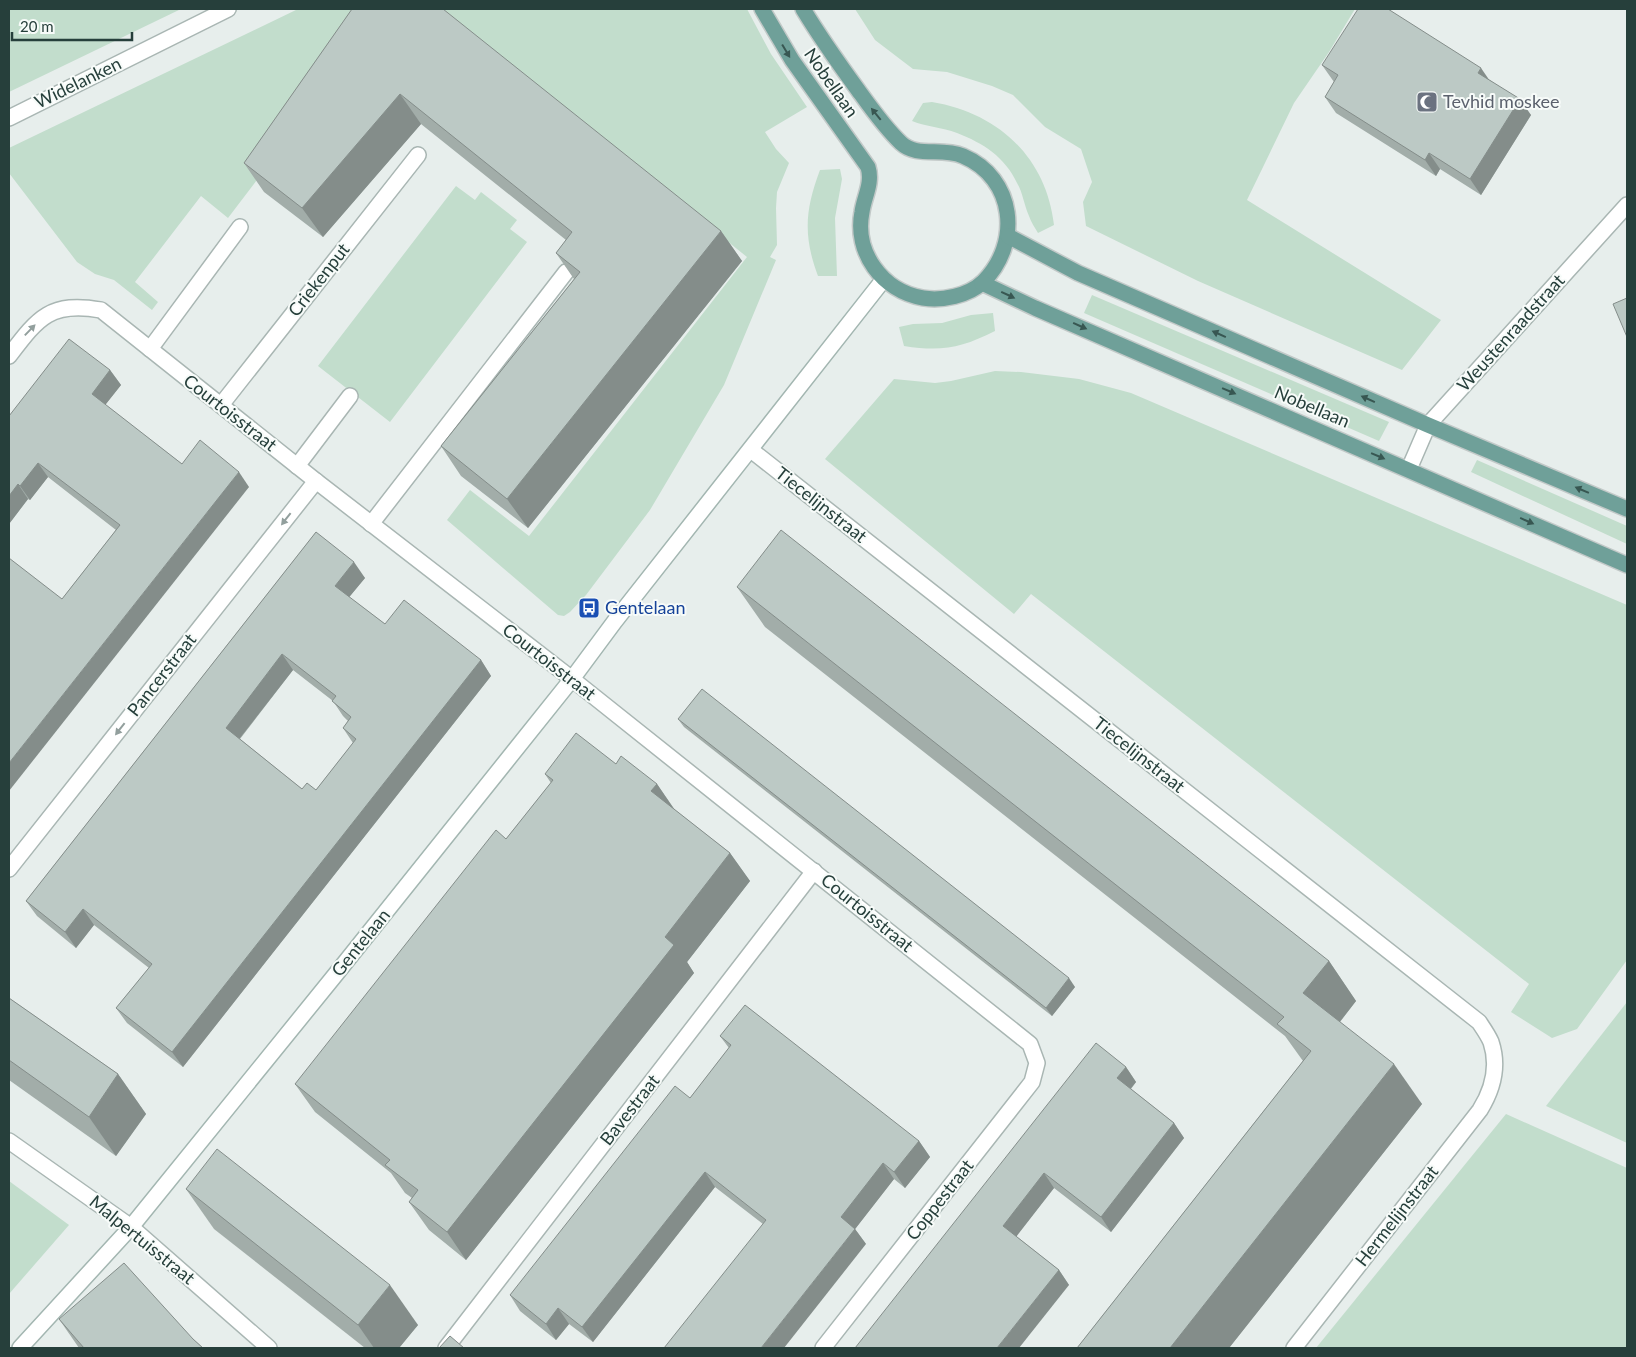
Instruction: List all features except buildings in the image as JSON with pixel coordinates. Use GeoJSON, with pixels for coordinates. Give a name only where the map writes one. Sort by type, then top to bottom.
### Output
{"type":"FeatureCollection","features":[{"type":"Feature","properties":{"kind":"main road","name":"Nobellaan"},"geometry":{"type":"LineString","coordinates":[[762,9],[792,60],[868,168],[870,178],[860,227],[862,241],[866,254],[874,268],[884,279]]}},
{"type":"Feature","properties":{"kind":"main road","name":"Nobellaan"},"geometry":{"type":"LineString","coordinates":[[803,9],[823,41],[898,140],[910,149],[920,152],[934,150],[962,155],[989,174],[1002,193],[1008,214],[1008,236],[1078,273],[1627,509]]}},
{"type":"Feature","properties":{"kind":"main road"},"geometry":{"type":"LineString","coordinates":[[884,279],[897,289],[912,296],[936,299],[958,295],[982,283],[995,267],[1008,236]]}},
{"type":"Feature","properties":{"kind":"main road","name":"Nobellaan"},"geometry":{"type":"LineString","coordinates":[[982,283],[1035,308],[1627,565]]}},
{"type":"Feature","properties":{"kind":"street","name":"Widelanken"},"geometry":{"type":"LineString","coordinates":[[9,118],[228,9]]}},
{"type":"Feature","properties":{"kind":"street","name":"Criekenput"},"geometry":{"type":"LineString","coordinates":[[221,406],[418,155]]}},
{"type":"Feature","properties":{"kind":"street","name":"Weustenraadstraat"},"geometry":{"type":"LineString","coordinates":[[1409,469],[1428,425],[1627,205]]}},
{"type":"Feature","properties":{"kind":"street"},"geometry":{"type":"LineString","coordinates":[[150,349],[240,227]]}},
{"type":"Feature","properties":{"kind":"street"},"geometry":{"type":"LineString","coordinates":[[372,524],[566,272]]}},
{"type":"Feature","properties":{"kind":"street","name":"Gentelaan"},"geometry":{"type":"LineString","coordinates":[[20,1348],[131,1227],[336,974],[572,679],[615,621],[884,279]]}},
{"type":"Feature","properties":{"kind":"street","name":"Courtoisstraat"},"geometry":{"type":"LineString","coordinates":[[9,356],[27,332],[40,320],[57,310],[69,307],[101,310],[316,481],[572,679],[1030,1044]]}},
{"type":"Feature","properties":{"kind":"street"},"geometry":{"type":"LineString","coordinates":[[298,466],[350,396]]}},
{"type":"Feature","properties":{"kind":"street","name":"Tiecelijnstraat"},"geometry":{"type":"LineString","coordinates":[[751,450],[1479,1022],[1491,1042],[1495,1062],[1493,1080]]}},
{"type":"Feature","properties":{"kind":"street","name":"Pancerstraat"},"geometry":{"type":"LineString","coordinates":[[9,869],[316,481]]}},
{"type":"Feature","properties":{"kind":"street","name":"Bavestraat"},"geometry":{"type":"LineString","coordinates":[[446,1348],[814,871]]}},
{"type":"Feature","properties":{"kind":"street","name":"Coppestraat"},"geometry":{"type":"LineString","coordinates":[[823,1348],[1032,1082],[1037,1063],[1030,1044]]}},
{"type":"Feature","properties":{"kind":"street","name":"Hermelijnstraat"},"geometry":{"type":"LineString","coordinates":[[1294,1348],[1480,1110],[1488,1096],[1493,1080]]}},
{"type":"Feature","properties":{"kind":"street","name":"Malpertuisstraat"},"geometry":{"type":"LineString","coordinates":[[9,1141],[131,1227],[270,1348]]}},
{"type":"Feature","properties":{"kind":"green space"},"geometry":{"type":"Polygon","coordinates":[[[9,9],[181,9],[9,92],[9,9]]]}},
{"type":"Feature","properties":{"kind":"green space"},"geometry":{"type":"Polygon","coordinates":[[[298,9],[387,9],[228,218],[201,196],[135,282],[158,302],[152,310],[114,280],[95,274],[77,262],[9,173],[9,148],[298,9]]]}},
{"type":"Feature","properties":{"kind":"green space"},"geometry":{"type":"Polygon","coordinates":[[[439,9],[747,9],[771,54],[807,107],[765,132],[776,149],[789,163],[777,192],[777,245],[770,257],[776,260],[724,385],[650,510],[586,595],[564,616],[558,615],[447,520],[470,490],[529,536],[747,257],[439,9]]]}},
{"type":"Feature","properties":{"kind":"green space"},"geometry":{"type":"Polygon","coordinates":[[[855,9],[1355,9],[1329,52],[1294,103],[1247,200],[1441,320],[1402,370],[1198,281],[1086,226],[1083,202],[1092,182],[1081,149],[1045,127],[1013,95],[992,86],[947,72],[913,69],[875,40],[855,9]]]}},
{"type":"Feature","properties":{"kind":"green space"},"geometry":{"type":"Polygon","coordinates":[[[932,102],[978,116],[1015,142],[1029,159],[1041,179],[1049,201],[1054,225],[1038,233],[1012,174],[1000,158],[984,146],[946,129],[912,121],[923,103],[932,102]]]}},
{"type":"Feature","properties":{"kind":"green space"},"geometry":{"type":"Polygon","coordinates":[[[840,169],[842,179],[835,218],[837,276],[818,276],[813,262],[808,235],[811,198],[820,170],[840,169]]]}},
{"type":"Feature","properties":{"kind":"green space"},"geometry":{"type":"Polygon","coordinates":[[[456,186],[475,200],[481,192],[517,220],[510,229],[527,242],[390,422],[318,366],[456,186]]]}},
{"type":"Feature","properties":{"kind":"green space"},"geometry":{"type":"Polygon","coordinates":[[[1092,295],[1389,422],[1379,441],[1084,313],[1092,295]]]}},
{"type":"Feature","properties":{"kind":"green space"},"geometry":{"type":"Polygon","coordinates":[[[993,313],[995,331],[961,345],[951,347],[929,349],[904,346],[899,327],[913,324],[942,323],[971,315],[993,313]]]}},
{"type":"Feature","properties":{"kind":"green space"},"geometry":{"type":"Polygon","coordinates":[[[995,371],[1079,379],[1131,393],[1627,605],[1627,960],[1577,1029],[1552,1038],[1511,1012],[1529,984],[1031,594],[1014,614],[825,459],[894,379],[935,383],[995,371]]]}},
{"type":"Feature","properties":{"kind":"green space"},"geometry":{"type":"Polygon","coordinates":[[[1477,460],[1627,526],[1627,544],[1471,472],[1477,460]]]}},
{"type":"Feature","properties":{"kind":"green space"},"geometry":{"type":"Polygon","coordinates":[[[1627,1002],[1627,1143],[1546,1106],[1627,1002]]]}},
{"type":"Feature","properties":{"kind":"green space"},"geometry":{"type":"Polygon","coordinates":[[[1506,1114],[1627,1168],[1627,1348],[1316,1348],[1506,1114]]]}},
{"type":"Feature","properties":{"kind":"green space"},"geometry":{"type":"Polygon","coordinates":[[[9,1181],[69,1225],[9,1294],[9,1181]]]}},
{"type":"Feature","properties":{"kind":"place","name":"Tevhid moskee"},"geometry":{"type":"Point","coordinates":[1427,102]}},
{"type":"Feature","properties":{"kind":"place","name":"Gentelaan"},"geometry":{"type":"Point","coordinates":[589,608]}}]}
